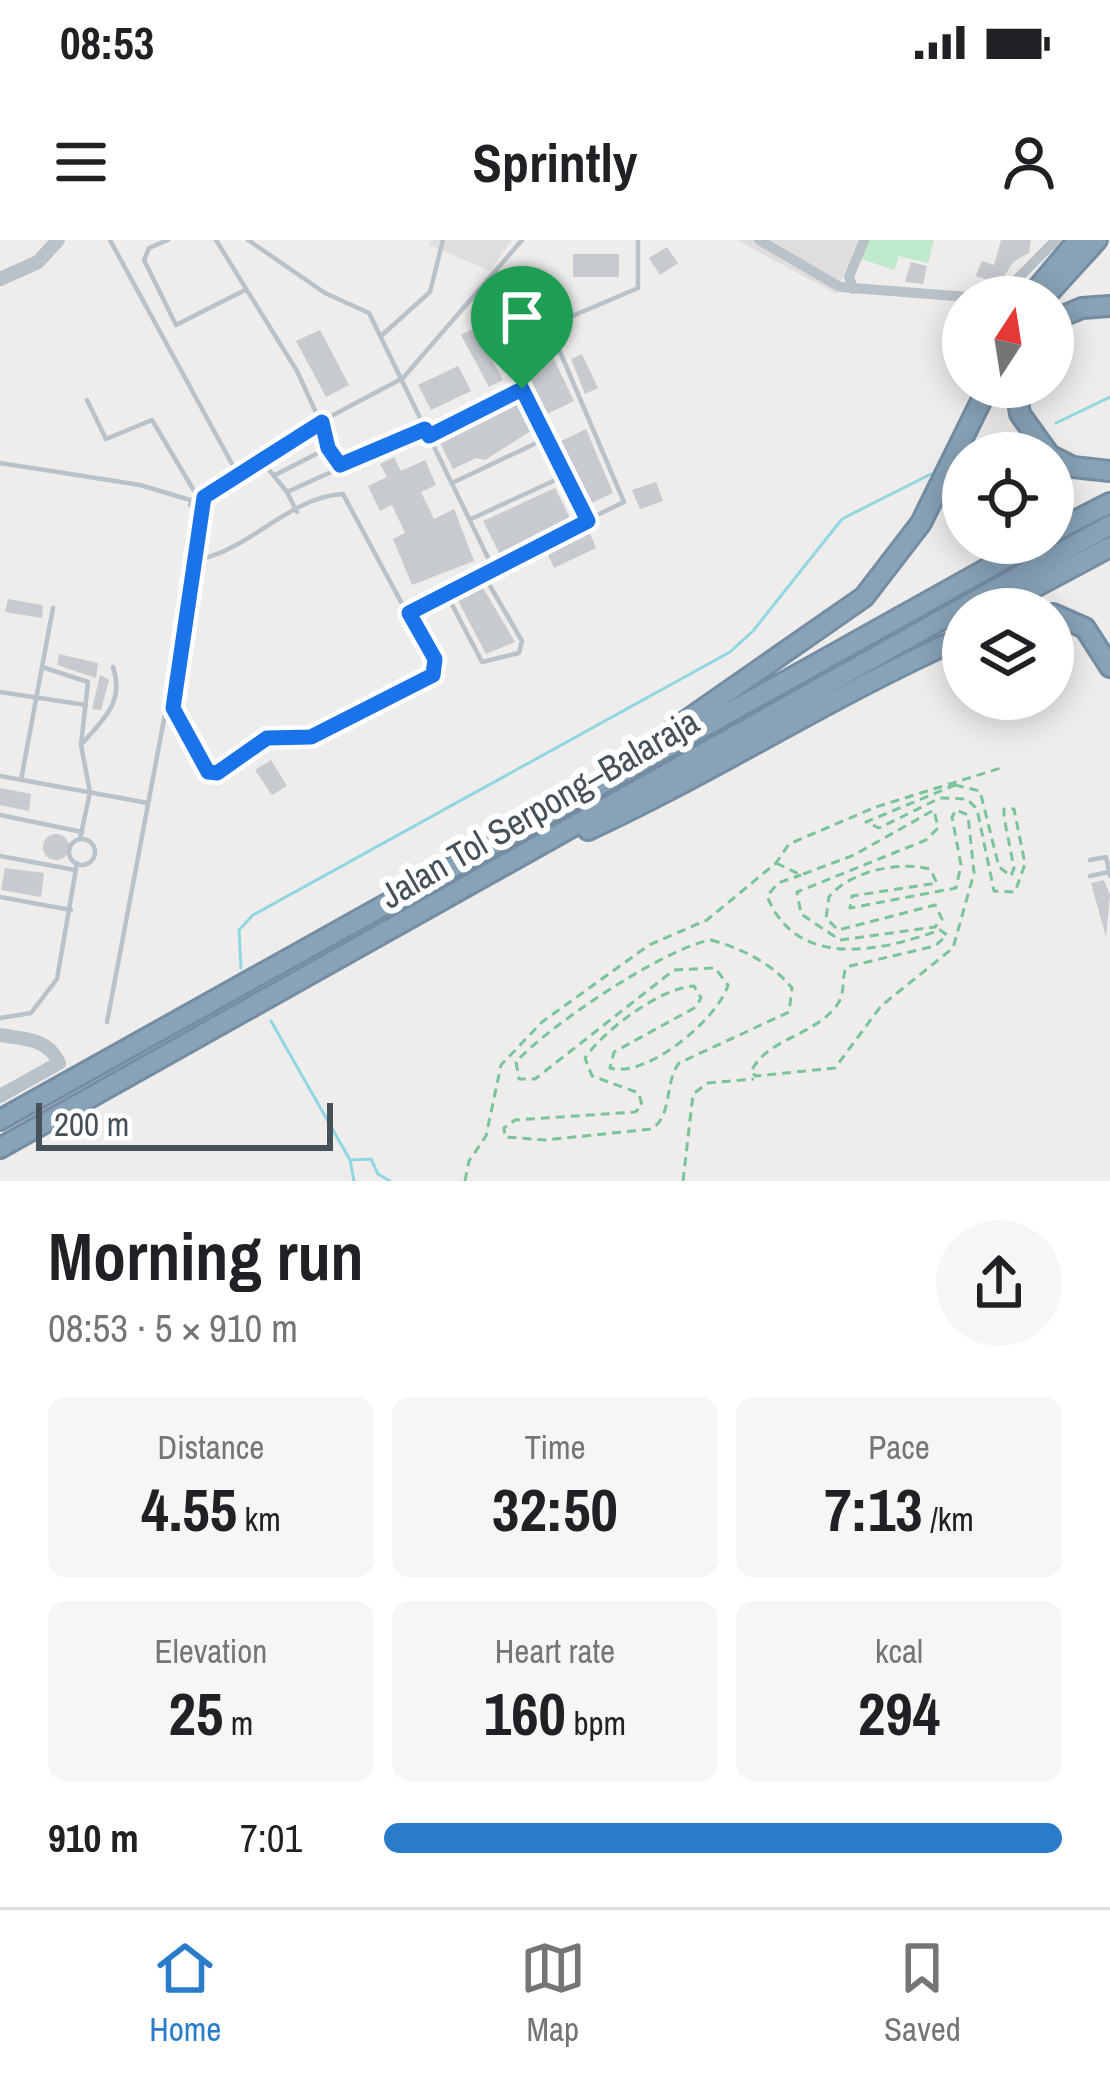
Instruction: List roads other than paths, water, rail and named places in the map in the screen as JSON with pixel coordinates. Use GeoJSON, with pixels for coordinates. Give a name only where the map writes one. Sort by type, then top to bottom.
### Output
{"type":"FeatureCollection","features":[{"type":"Feature","properties":{"kind":"highway"},"geometry":{"type":"LineString","coordinates":[[1048,276],[1078,240]]}},
{"type":"Feature","properties":{"kind":"highway"},"geometry":{"type":"LineString","coordinates":[[1065,276],[1097,240]]}},
{"type":"Feature","properties":{"kind":"highway"},"geometry":{"type":"LineString","coordinates":[[1074,311],[1110,306]]}},
{"type":"Feature","properties":{"kind":"highway"},"geometry":{"type":"LineString","coordinates":[[560,810],[864,597],[921,524],[975,408]]}},
{"type":"Feature","properties":{"kind":"highway"},"geometry":{"type":"LineString","coordinates":[[1074,467],[1110,471]]}},
{"type":"Feature","properties":{"kind":"highway"},"geometry":{"type":"LineString","coordinates":[[1074,521],[1110,502]]}},
{"type":"Feature","properties":{"kind":"highway","name":"Jalan Tol Serpong–Balaraja"},"geometry":{"type":"LineString","coordinates":[[0,1148],[1110,524]]}},
{"type":"Feature","properties":{"kind":"highway"},"geometry":{"type":"LineString","coordinates":[[1033,588],[1110,547]]}},
{"type":"Feature","properties":{"kind":"highway","name":"Jalan Tol Serpong–Balaraja"},"geometry":{"type":"LineString","coordinates":[[0,1120],[996,564]]}},
{"type":"Feature","properties":{"kind":"highway"},"geometry":{"type":"LineString","coordinates":[[1074,623],[1085,628],[1110,667]]}},
{"type":"Feature","properties":{"kind":"highway"},"geometry":{"type":"LineString","coordinates":[[475,882],[671,792],[942,639]]}},
{"type":"Feature","properties":{"kind":"highway"},"geometry":{"type":"LineString","coordinates":[[880,674],[942,646]]}},
{"type":"Feature","properties":{"kind":"street"},"geometry":{"type":"LineString","coordinates":[[0,279],[38,262],[58,240]]}},
{"type":"Feature","properties":{"kind":"street"},"geometry":{"type":"LineString","coordinates":[[759,240],[840,287],[942,295]]}},
{"type":"Feature","properties":{"kind":"street"},"geometry":{"type":"LineString","coordinates":[[853,289],[849,277],[864,240]]}},
{"type":"Feature","properties":{"kind":"street"},"geometry":{"type":"LineString","coordinates":[[1020,276],[1056,240]]}},
{"type":"Feature","properties":{"kind":"street"},"geometry":{"type":"LineString","coordinates":[[0,1035],[35,1040],[53,1049],[59,1063],[0,1096]]}},
{"type":"Feature","properties":{"kind":"lane"},"geometry":{"type":"LineString","coordinates":[[110,240],[238,475]]}},
{"type":"Feature","properties":{"kind":"lane"},"geometry":{"type":"LineString","coordinates":[[168,240],[149,248],[144,260],[176,325],[245,290]]}},
{"type":"Feature","properties":{"kind":"lane"},"geometry":{"type":"LineString","coordinates":[[216,240],[298,371],[322,422],[328,448],[340,465]]}},
{"type":"Feature","properties":{"kind":"lane"},"geometry":{"type":"LineString","coordinates":[[248,240],[325,293],[364,309],[403,378],[492,566]]}},
{"type":"Feature","properties":{"kind":"lane"},"geometry":{"type":"LineString","coordinates":[[379,338],[430,292],[442,240]]}},
{"type":"Feature","properties":{"kind":"lane"},"geometry":{"type":"LineString","coordinates":[[0,463],[196,497],[403,378],[522,240]]}},
{"type":"Feature","properties":{"kind":"lane"},"geometry":{"type":"LineString","coordinates":[[588,521],[522,389],[508,350],[549,326],[638,288],[638,240]]}},
{"type":"Feature","properties":{"kind":"lane"},"geometry":{"type":"LineString","coordinates":[[409,613],[625,498],[549,326]]}},
{"type":"Feature","properties":{"kind":"lane"},"geometry":{"type":"LineString","coordinates":[[286,492],[522,389]]}},
{"type":"Feature","properties":{"kind":"lane"},"geometry":{"type":"LineString","coordinates":[[87,400],[106,439],[152,420],[201,509],[107,1022]]}},
{"type":"Feature","properties":{"kind":"lane"},"geometry":{"type":"LineString","coordinates":[[452,483],[547,438]]}},
{"type":"Feature","properties":{"kind":"lane"},"geometry":{"type":"LineString","coordinates":[[275,475],[328,448]]}},
{"type":"Feature","properties":{"kind":"lane"},"geometry":{"type":"LineString","coordinates":[[261,460],[297,512]]}},
{"type":"Feature","properties":{"kind":"lane"},"geometry":{"type":"LineString","coordinates":[[471,518],[564,475]]}},
{"type":"Feature","properties":{"kind":"lane"},"geometry":{"type":"LineString","coordinates":[[181,627],[185,650],[174,714],[213,774],[267,738],[311,737],[433,675],[435,659],[343,494],[297,512],[221,554],[205,558],[194,553]]}},
{"type":"Feature","properties":{"kind":"lane"},"geometry":{"type":"LineString","coordinates":[[196,497],[193,508],[201,509]]}},
{"type":"Feature","properties":{"kind":"lane"},"geometry":{"type":"LineString","coordinates":[[446,593],[482,662],[519,653],[523,641],[482,572]]}},
{"type":"Feature","properties":{"kind":"lane"},"geometry":{"type":"LineString","coordinates":[[21,780],[53,608]]}},
{"type":"Feature","properties":{"kind":"lane"},"geometry":{"type":"LineString","coordinates":[[0,1018],[31,1013],[57,979],[76,867],[70,847],[81,835],[90,792],[81,745],[87,680],[42,667]]}},
{"type":"Feature","properties":{"kind":"lane"},"geometry":{"type":"LineString","coordinates":[[81,745],[113,707],[118,692],[112,667]]}},
{"type":"Feature","properties":{"kind":"lane"},"geometry":{"type":"LineString","coordinates":[[0,692],[86,704]]}},
{"type":"Feature","properties":{"kind":"lane"},"geometry":{"type":"LineString","coordinates":[[0,776],[150,803]]}},
{"type":"Feature","properties":{"kind":"lane"},"geometry":{"type":"LineString","coordinates":[[0,815],[81,835],[92,844],[94,857],[76,867],[0,856]]}},
{"type":"Feature","properties":{"kind":"lane"},"geometry":{"type":"LineString","coordinates":[[1090,860],[1106,857],[1110,874],[1090,875]]}},
{"type":"Feature","properties":{"kind":"lane"},"geometry":{"type":"LineString","coordinates":[[0,897],[70,910]]}},
{"type":"Feature","properties":{"kind":"waterway"},"geometry":{"type":"LineString","coordinates":[[1056,423],[1110,397]]}},
{"type":"Feature","properties":{"kind":"waterway"},"geometry":{"type":"LineString","coordinates":[[241,968],[239,930],[253,915],[730,652],[753,631],[842,519],[931,474]]}},
{"type":"Feature","properties":{"kind":"waterway"},"geometry":{"type":"LineString","coordinates":[[271,1021],[350,1160],[354,1181]]}},
{"type":"Feature","properties":{"kind":"waterway"},"geometry":{"type":"LineString","coordinates":[[350,1160],[371,1159],[378,1174],[390,1181]]}}]}
